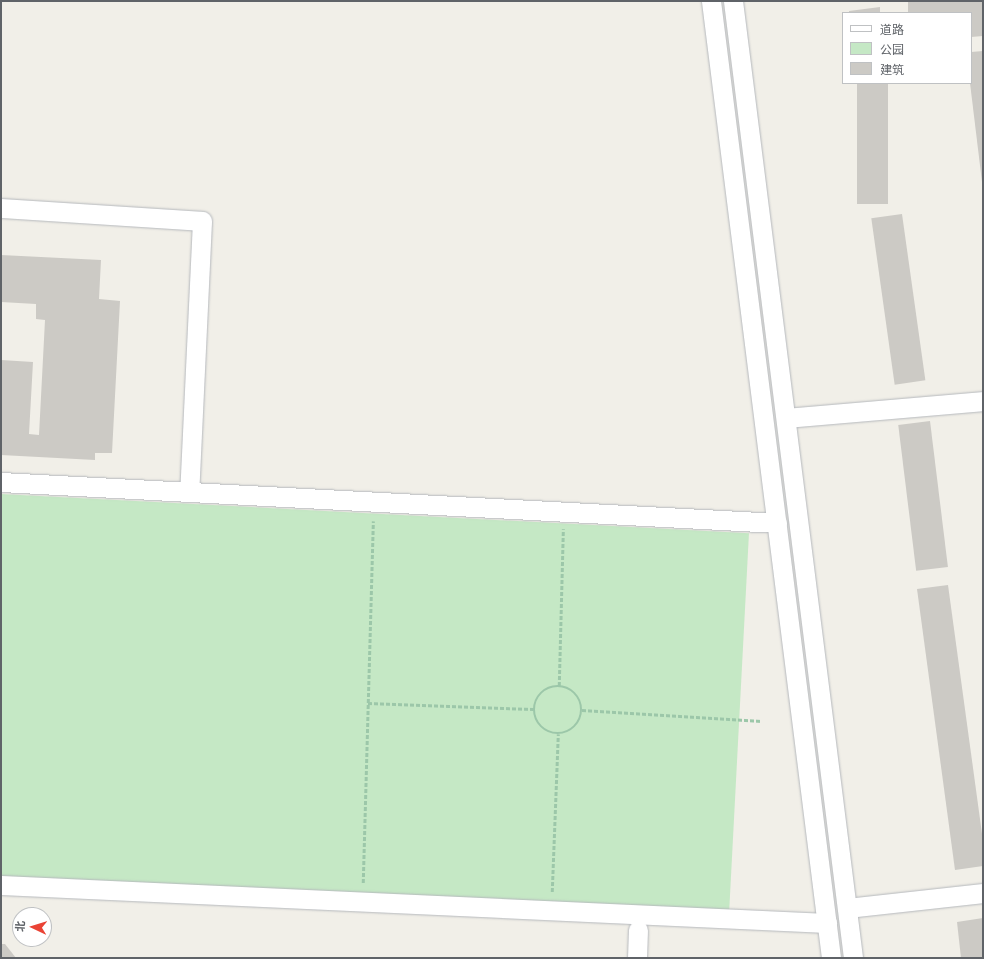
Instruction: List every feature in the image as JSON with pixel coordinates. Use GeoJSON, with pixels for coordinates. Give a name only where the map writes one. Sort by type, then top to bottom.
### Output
{"type":"FeatureCollection","features":[{"type":"Feature","properties":{"kind":"street"},"geometry":{"type":"LineString","coordinates":[[711,1],[831,958]]}},
{"type":"Feature","properties":{"kind":"street"},"geometry":{"type":"LineString","coordinates":[[733,1],[853,958]]}},
{"type":"Feature","properties":{"kind":"street"},"geometry":{"type":"LineString","coordinates":[[1,208],[202,221],[189,492]]}},
{"type":"Feature","properties":{"kind":"street"},"geometry":{"type":"LineString","coordinates":[[786,418],[983,400]]}},
{"type":"Feature","properties":{"kind":"street"},"geometry":{"type":"LineString","coordinates":[[1,482],[777,523]]}},
{"type":"Feature","properties":{"kind":"street"},"geometry":{"type":"LineString","coordinates":[[1,885],[827,923]]}},
{"type":"Feature","properties":{"kind":"street"},"geometry":{"type":"LineString","coordinates":[[847,908],[983,893]]}},
{"type":"Feature","properties":{"kind":"street"},"geometry":{"type":"LineString","coordinates":[[637,958],[638,930]]}},
{"type":"Feature","properties":{"kind":"path"},"geometry":{"type":"LineString","coordinates":[[363,902],[373,502]]}},
{"type":"Feature","properties":{"kind":"path"},"geometry":{"type":"LineString","coordinates":[[559,686],[564,512]]}},
{"type":"Feature","properties":{"kind":"path"},"geometry":{"type":"LineString","coordinates":[[559,686],[569,689],[575,693],[580,701],[582,710],[580,720],[575,728],[558,734],[548,732],[541,727],[536,720],[534,709],[538,698],[543,692],[549,688],[559,686]]}},
{"type":"Feature","properties":{"kind":"path"},"geometry":{"type":"LineString","coordinates":[[368,703],[534,709]]}},
{"type":"Feature","properties":{"kind":"path"},"geometry":{"type":"LineString","coordinates":[[582,710],[762,721]]}},
{"type":"Feature","properties":{"kind":"path"},"geometry":{"type":"LineString","coordinates":[[551,910],[558,734]]}},
{"type":"Feature","properties":{"kind":"green space"},"geometry":{"type":"Polygon","coordinates":[[[1,494],[749,533],[729,915],[1,877],[1,494]]]}},
{"type":"Feature","properties":{"kind":"building"},"geometry":{"type":"Polygon","coordinates":[[[983,1],[983,36],[972,37],[972,12],[908,12],[908,2],[983,1]]]}},
{"type":"Feature","properties":{"kind":"building"},"geometry":{"type":"Polygon","coordinates":[[[880,7],[880,12],[849,11],[880,7]]]}},
{"type":"Feature","properties":{"kind":"building"},"geometry":{"type":"Polygon","coordinates":[[[983,51],[983,182],[970,84],[972,84],[972,52],[983,51]]]}},
{"type":"Feature","properties":{"kind":"building"},"geometry":{"type":"Polygon","coordinates":[[[857,84],[888,84],[888,204],[857,204],[857,84]]]}},
{"type":"Feature","properties":{"kind":"building"},"geometry":{"type":"Polygon","coordinates":[[[902,214],[925,380],[895,385],[871,218],[902,214]]]}},
{"type":"Feature","properties":{"kind":"building"},"geometry":{"type":"Polygon","coordinates":[[[1,255],[101,260],[99,299],[120,301],[112,453],[95,453],[95,460],[1,455],[1,360],[33,362],[29,434],[39,435],[45,320],[36,319],[36,304],[1,302],[1,255]]]}},
{"type":"Feature","properties":{"kind":"building"},"geometry":{"type":"Polygon","coordinates":[[[930,421],[948,567],[916,571],[898,425],[930,421]]]}},
{"type":"Feature","properties":{"kind":"building"},"geometry":{"type":"Polygon","coordinates":[[[948,585],[983,841],[983,866],[955,870],[917,589],[948,585]]]}},
{"type":"Feature","properties":{"kind":"building"},"geometry":{"type":"Polygon","coordinates":[[[983,918],[983,958],[961,958],[957,922],[983,918]]]}},
{"type":"Feature","properties":{"kind":"building"},"geometry":{"type":"Polygon","coordinates":[[[1,944],[5,944],[16,958],[1,958],[1,944]]]}}]}
